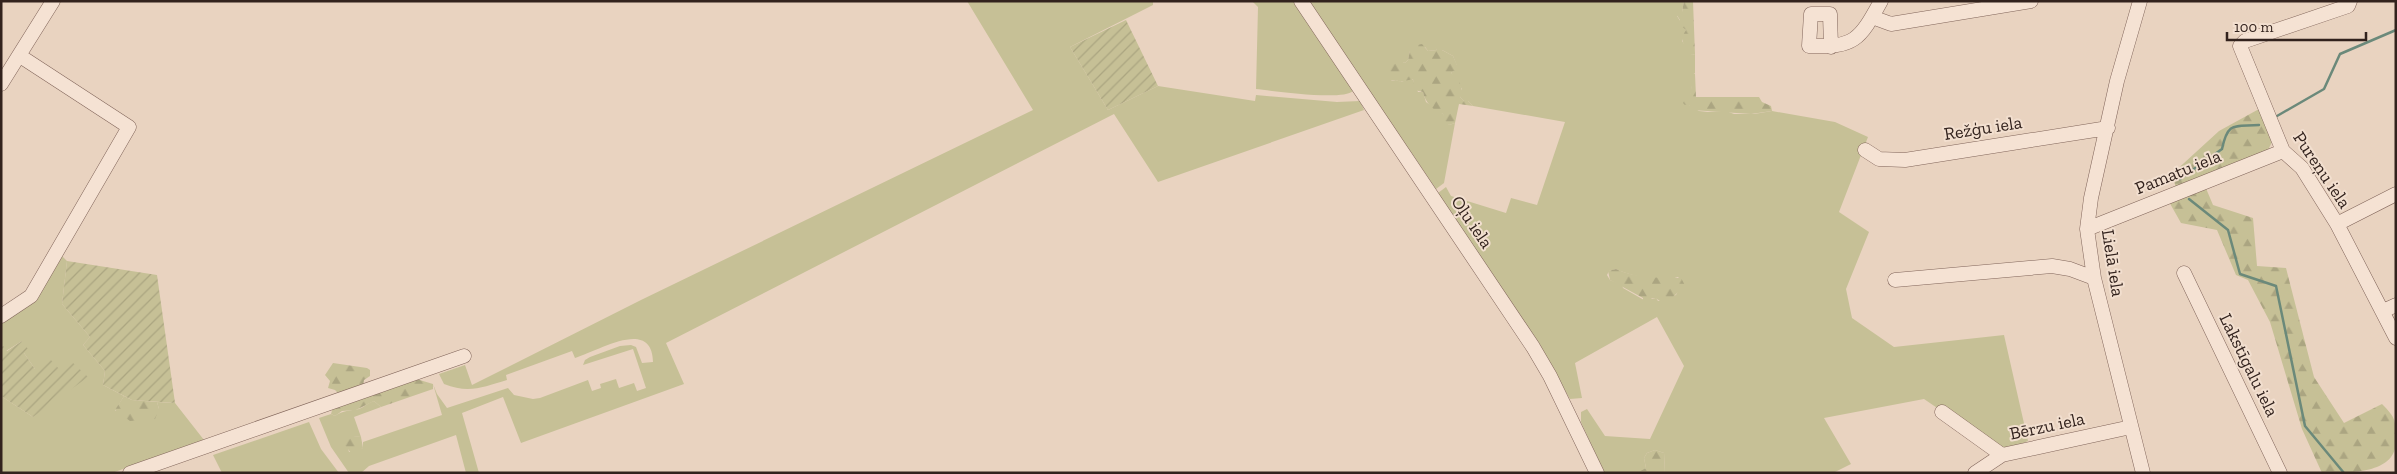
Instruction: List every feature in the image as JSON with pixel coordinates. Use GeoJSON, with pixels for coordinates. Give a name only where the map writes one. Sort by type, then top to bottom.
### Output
{"type":"FeatureCollection","features":[{"type":"Feature","properties":{"kind":"street"},"geometry":{"type":"LineString","coordinates":[[1,84],[53,1]]}},
{"type":"Feature","properties":{"kind":"street","name":"Oļu iela"},"geometry":{"type":"LineString","coordinates":[[1301,1],[1533,347],[1550,376],[1597,473]]}},
{"type":"Feature","properties":{"kind":"street"},"geometry":{"type":"LineString","coordinates":[[1831,46],[1854,40],[1863,32],[1881,1]]}},
{"type":"Feature","properties":{"kind":"street"},"geometry":{"type":"LineString","coordinates":[[1872,17],[1891,24],[2031,1]]}},
{"type":"Feature","properties":{"kind":"street","name":"Lielā iela"},"geometry":{"type":"LineString","coordinates":[[2140,1],[2118,81],[2091,198],[2087,229],[2094,278],[2143,473]]}},
{"type":"Feature","properties":{"kind":"street","name":"Pureņu iela"},"geometry":{"type":"LineString","coordinates":[[2349,4],[2245,41],[2240,46],[2283,151],[2302,168],[2337,224],[2396,338]]}},
{"type":"Feature","properties":{"kind":"street"},"geometry":{"type":"LineString","coordinates":[[1,316],[31,296],[129,127],[20,56]]}},
{"type":"Feature","properties":{"kind":"street","name":"Režģu iela"},"geometry":{"type":"LineString","coordinates":[[1865,150],[1879,160],[1905,160],[2108,128]]}},
{"type":"Feature","properties":{"kind":"street","name":"Pamatu iela"},"geometry":{"type":"LineString","coordinates":[[2087,229],[2283,151]]}},
{"type":"Feature","properties":{"kind":"street"},"geometry":{"type":"LineString","coordinates":[[2337,224],[2396,194]]}},
{"type":"Feature","properties":{"kind":"street"},"geometry":{"type":"LineString","coordinates":[[1895,280],[2052,266],[2070,269],[2094,278]]}},
{"type":"Feature","properties":{"kind":"street","name":"Lakstīgalu iela"},"geometry":{"type":"LineString","coordinates":[[2184,273],[2280,473]]}},
{"type":"Feature","properties":{"kind":"street"},"geometry":{"type":"LineString","coordinates":[[2383,311],[2396,304]]}},
{"type":"Feature","properties":{"kind":"street"},"geometry":{"type":"LineString","coordinates":[[130,473],[464,356]]}},
{"type":"Feature","properties":{"kind":"street"},"geometry":{"type":"LineString","coordinates":[[1942,412],[2002,455]]}},
{"type":"Feature","properties":{"kind":"street","name":"Bērzu iela"},"geometry":{"type":"LineString","coordinates":[[1975,473],[2002,455],[2131,427]]}},
{"type":"Feature","properties":{"kind":"green space"},"geometry":{"type":"Polygon","coordinates":[[[967,1],[1153,1],[1153,5],[1070,47],[1108,110],[1158,86],[1255,101],[1256,95],[1337,102],[1360,101],[1364,110],[1158,182],[1114,114],[666,343],[684,384],[521,443],[503,397],[462,413],[479,473],[466,473],[456,435],[369,466],[361,473],[349,473],[331,447],[319,418],[331,414],[335,416],[359,409],[374,401],[381,407],[354,417],[361,437],[351,436],[349,452],[363,448],[363,442],[442,415],[433,384],[437,394],[447,408],[508,388],[514,395],[533,399],[588,380],[592,391],[601,388],[600,384],[616,379],[619,388],[634,383],[637,391],[646,388],[633,349],[583,365],[585,360],[590,357],[620,346],[631,345],[636,347],[642,363],[653,362],[650,349],[644,341],[634,339],[610,344],[575,358],[572,351],[506,375],[507,380],[476,388],[461,389],[444,384],[439,374],[465,365],[472,385],[641,300],[1033,110],[967,1]]]}},
{"type":"Feature","properties":{"kind":"green space"},"geometry":{"type":"Polygon","coordinates":[[[1252,1],[1294,1],[1353,91],[1347,94],[1322,95],[1256,89],[1258,7],[1252,1]]]}},
{"type":"Feature","properties":{"kind":"green space"},"geometry":{"type":"Polygon","coordinates":[[[1308,1],[1684,1],[1682,12],[1677,16],[1686,30],[1682,41],[1692,55],[1695,54],[1695,74],[1689,105],[1699,111],[1754,114],[1772,111],[1835,122],[1868,137],[1839,212],[1869,232],[1846,289],[1852,318],[1894,347],[2004,335],[2028,441],[2002,452],[1924,399],[1824,418],[1851,464],[1833,473],[1665,473],[1664,453],[1655,450],[1647,453],[1644,458],[1646,468],[1642,472],[1604,473],[1581,422],[1581,412],[1587,409],[1605,436],[1650,439],[1684,366],[1657,317],[1575,363],[1582,398],[1570,399],[1534,337],[1438,193],[1446,187],[1451,196],[1506,213],[1511,198],[1537,205],[1565,122],[1473,106],[1460,97],[1462,89],[1451,73],[1460,66],[1457,66],[1453,56],[1435,46],[1437,50],[1428,51],[1425,47],[1410,51],[1408,60],[1405,63],[1403,62],[1391,81],[1401,82],[1412,78],[1418,92],[1423,92],[1426,102],[1443,114],[1449,125],[1455,123],[1444,183],[1436,189],[1308,1]],[[1616,269],[1609,271],[1607,275],[1610,280],[1622,285],[1623,288],[1644,300],[1656,298],[1658,301],[1676,295],[1682,282],[1678,277],[1655,279],[1616,269]]]}},
{"type":"Feature","properties":{"kind":"green space"},"geometry":{"type":"Polygon","coordinates":[[[1684,1],[1693,1],[1695,54],[1692,55],[1687,52],[1682,40],[1686,30],[1679,24],[1680,20],[1676,14],[1678,11],[1682,12],[1684,1]]]}},
{"type":"Feature","properties":{"kind":"green space"},"geometry":{"type":"Polygon","coordinates":[[[1126,20],[1158,86],[1108,110],[1070,47],[1126,20]]]}},
{"type":"Feature","properties":{"kind":"green space"},"geometry":{"type":"Polygon","coordinates":[[[1431,36],[1441,36],[1443,39],[1442,50],[1453,56],[1457,65],[1462,65],[1463,68],[1459,73],[1454,71],[1451,73],[1459,80],[1463,94],[1460,97],[1473,106],[1459,104],[1455,123],[1449,125],[1444,120],[1443,114],[1436,111],[1428,103],[1423,92],[1414,90],[1413,79],[1400,82],[1396,80],[1388,81],[1381,67],[1399,60],[1405,63],[1408,60],[1411,46],[1422,44],[1428,51],[1437,50],[1429,40],[1431,36]]]}},
{"type":"Feature","properties":{"kind":"green space"},"geometry":{"type":"Polygon","coordinates":[[[1689,73],[1695,74],[1696,97],[1759,97],[1762,102],[1771,106],[1772,111],[1751,114],[1692,110],[1689,105],[1683,103],[1684,100],[1689,100],[1692,84],[1688,77],[1689,73]]]}},
{"type":"Feature","properties":{"kind":"green space"},"geometry":{"type":"Polygon","coordinates":[[[2259,109],[2272,142],[2268,150],[2176,188],[2172,174],[2219,131],[2259,109]]]}},
{"type":"Feature","properties":{"kind":"green space"},"geometry":{"type":"Polygon","coordinates":[[[2205,186],[2213,205],[2253,218],[2257,266],[2286,268],[2314,377],[2344,423],[2382,404],[2393,417],[2396,429],[2394,452],[2380,466],[2358,472],[2322,473],[2302,429],[2270,322],[2248,280],[2236,275],[2217,230],[2181,223],[2168,200],[2205,186]]]}},
{"type":"Feature","properties":{"kind":"green space"},"geometry":{"type":"Polygon","coordinates":[[[60,254],[67,261],[62,304],[90,337],[83,345],[105,371],[103,385],[124,396],[115,411],[159,409],[157,402],[175,403],[204,440],[112,473],[1,473],[1,396],[33,417],[60,370],[35,369],[24,353],[22,341],[6,351],[1,343],[1,324],[35,296],[60,254]]]}},
{"type":"Feature","properties":{"kind":"green space"},"geometry":{"type":"Polygon","coordinates":[[[67,261],[157,275],[175,403],[132,400],[103,385],[105,371],[83,345],[90,337],[62,304],[67,261]]]}},
{"type":"Feature","properties":{"kind":"green space"},"geometry":{"type":"Polygon","coordinates":[[[1616,269],[1639,276],[1681,278],[1687,289],[1682,294],[1678,292],[1671,299],[1662,302],[1652,298],[1647,304],[1643,302],[1643,298],[1610,280],[1608,271],[1616,269]]]}},
{"type":"Feature","properties":{"kind":"green space"},"geometry":{"type":"Polygon","coordinates":[[[22,341],[28,349],[24,353],[35,369],[50,359],[60,370],[71,361],[88,377],[33,417],[1,396],[1,343],[7,351],[22,341]]]}},
{"type":"Feature","properties":{"kind":"green space"},"geometry":{"type":"Polygon","coordinates":[[[333,363],[367,368],[370,370],[370,376],[364,380],[363,386],[339,394],[335,390],[328,388],[330,381],[325,375],[333,363]]]}},
{"type":"Feature","properties":{"kind":"green space"},"geometry":{"type":"Polygon","coordinates":[[[413,378],[433,384],[433,389],[381,407],[374,401],[356,410],[342,411],[335,416],[331,414],[333,407],[413,378]]]}},
{"type":"Feature","properties":{"kind":"green space"},"geometry":{"type":"Polygon","coordinates":[[[124,396],[132,400],[157,402],[159,409],[155,419],[130,421],[115,410],[124,396]]]}},
{"type":"Feature","properties":{"kind":"green space"},"geometry":{"type":"Polygon","coordinates":[[[309,422],[321,449],[339,473],[222,473],[213,455],[309,422]]]}},
{"type":"Feature","properties":{"kind":"green space"},"geometry":{"type":"Polygon","coordinates":[[[346,435],[361,437],[363,448],[352,454],[342,442],[346,435]]]}},
{"type":"Feature","properties":{"kind":"green space"},"geometry":{"type":"Polygon","coordinates":[[[1655,450],[1664,453],[1665,473],[1637,473],[1646,468],[1644,458],[1647,453],[1655,450]]]}},
{"type":"Feature","properties":{"kind":"waterway"},"geometry":{"type":"LineString","coordinates":[[2277,116],[2324,89],[2340,54],[2396,30]]}},
{"type":"Feature","properties":{"kind":"waterway"},"geometry":{"type":"LineString","coordinates":[[2180,179],[2222,149],[2224,140],[2233,127],[2259,125]]}},
{"type":"Feature","properties":{"kind":"waterway"},"geometry":{"type":"LineString","coordinates":[[2189,199],[2228,230],[2240,274],[2276,286],[2305,426],[2344,473]]}}]}
